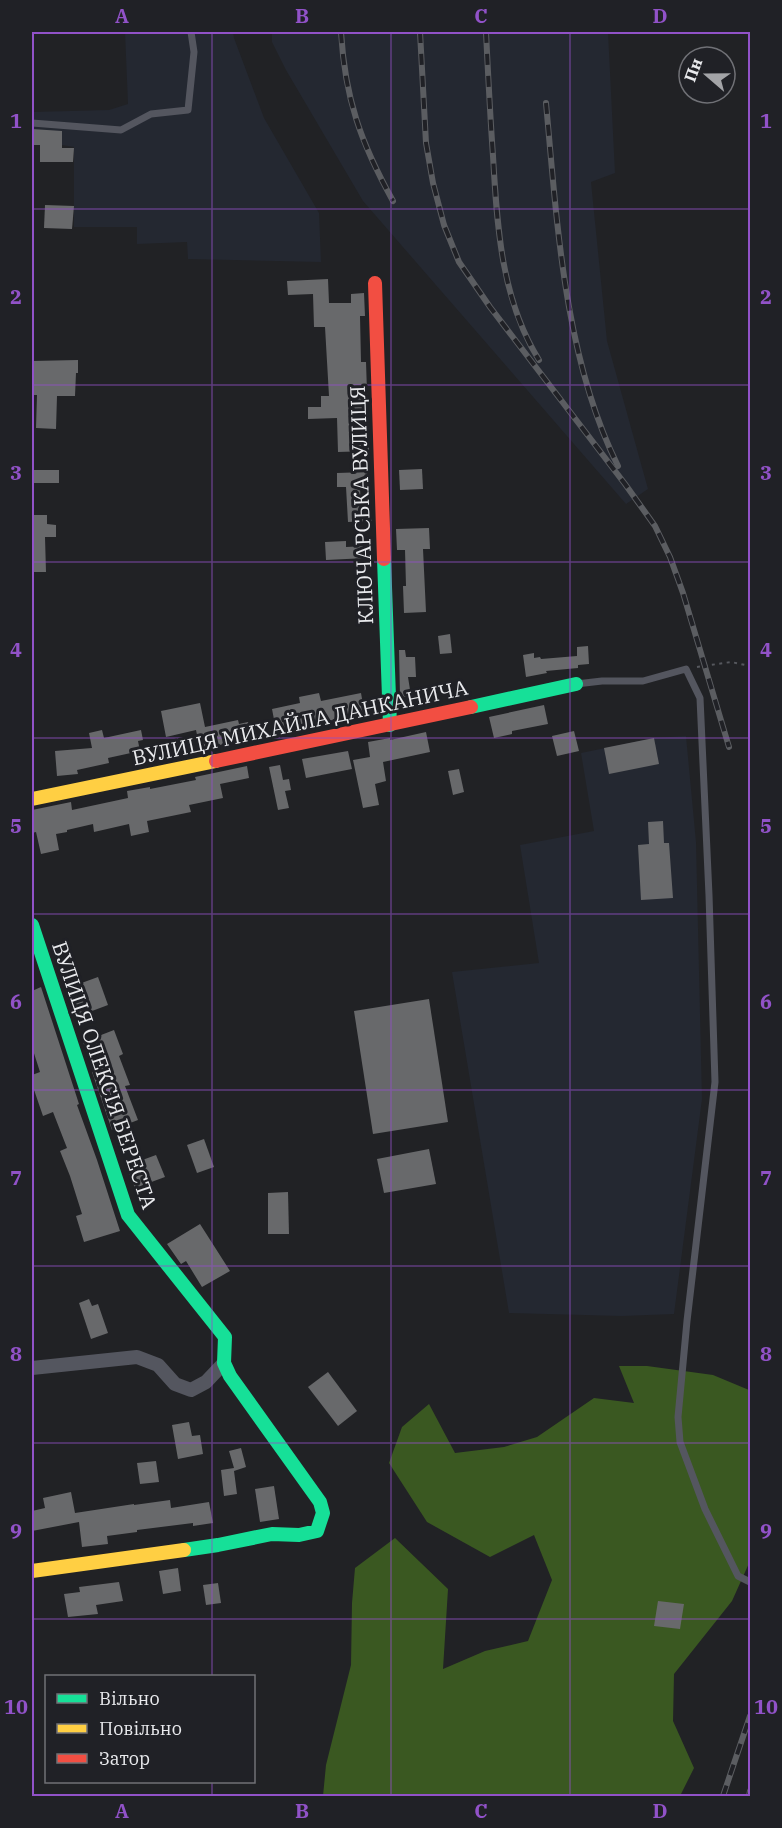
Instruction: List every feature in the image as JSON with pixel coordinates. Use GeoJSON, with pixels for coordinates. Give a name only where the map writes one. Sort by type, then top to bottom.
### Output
{"type":"FeatureCollection","features":[{"type":"Feature","properties":{"kind":"street","name":"КЛЮЧАРСЬКА ВУЛИЦЯ"},"geometry":{"type":"LineString","coordinates":[[375,283],[390,725]]}},
{"type":"Feature","properties":{"kind":"street","name":"ВУЛИЦЯ МИХАЙЛА ДАНКАНИЧА"},"geometry":{"type":"LineString","coordinates":[[32,799],[576,684]]}},
{"type":"Feature","properties":{"kind":"street","name":"ВУЛИЦЯ ОЛЕКСІЯ БЕРЕСТА"},"geometry":{"type":"LineString","coordinates":[[32,925],[128,1215],[225,1336],[224,1363],[230,1376],[320,1502],[323,1513],[317,1531],[298,1535],[272,1534],[218,1545],[32,1571]]}},
{"type":"Feature","properties":{"kind":"street"},"geometry":{"type":"LineString","coordinates":[[32,1368],[137,1357],[158,1365],[175,1384],[191,1389],[206,1383],[224,1363]]}},
{"type":"Feature","properties":{"kind":"lane"},"geometry":{"type":"LineString","coordinates":[[32,123],[121,130],[151,114],[188,110],[194,52],[191,32]]}},
{"type":"Feature","properties":{"kind":"lane"},"geometry":{"type":"LineString","coordinates":[[576,684],[602,681],[643,681],[686,669],[700,698],[715,1082],[678,1417],[680,1442],[705,1509],[738,1576],[750,1582]]}},
{"type":"Feature","properties":{"kind":"path"},"geometry":{"type":"LineString","coordinates":[[686,669],[731,662],[750,666]]}},
{"type":"Feature","properties":{"kind":"shaded area"},"geometry":{"type":"Polygon","coordinates":[[[125,32],[233,32],[264,118],[319,213],[321,262],[188,259],[187,242],[137,244],[137,227],[74,227],[74,147],[32,145],[32,112],[109,110],[128,104],[125,32]]]}},
{"type":"Feature","properties":{"kind":"shaded area"},"geometry":{"type":"Polygon","coordinates":[[[272,32],[608,32],[615,173],[591,182],[607,341],[648,489],[626,504],[363,201],[286,70],[272,42],[272,32]]]}},
{"type":"Feature","properties":{"kind":"shaded area"},"geometry":{"type":"Polygon","coordinates":[[[686,736],[696,842],[702,1099],[674,1314],[622,1316],[509,1313],[452,972],[539,963],[520,845],[594,831],[581,753],[654,738],[686,736]]]}},
{"type":"Feature","properties":{"kind":"green space"},"geometry":{"type":"Polygon","coordinates":[[[619,1366],[647,1366],[713,1375],[750,1392],[750,1561],[732,1601],[674,1674],[673,1721],[694,1768],[680,1796],[323,1796],[326,1765],[351,1665],[355,1568],[395,1538],[448,1589],[443,1669],[485,1651],[528,1641],[552,1580],[534,1535],[490,1557],[427,1522],[389,1463],[402,1427],[429,1404],[455,1453],[504,1447],[537,1437],[594,1398],[634,1403],[619,1366]]]}},
{"type":"Feature","properties":{"kind":"building"},"geometry":{"type":"Polygon","coordinates":[[[32,129],[62,131],[62,148],[74,148],[73,162],[40,162],[40,145],[32,145],[32,129]]]}},
{"type":"Feature","properties":{"kind":"building"},"geometry":{"type":"Polygon","coordinates":[[[45,205],[74,206],[72,229],[44,228],[45,205]]]}},
{"type":"Feature","properties":{"kind":"building"},"geometry":{"type":"Polygon","coordinates":[[[328,279],[329,303],[351,303],[351,294],[364,293],[365,316],[360,316],[361,362],[366,362],[369,451],[338,452],[337,418],[308,419],[308,407],[321,407],[321,396],[329,396],[325,327],[314,327],[313,294],[288,295],[287,281],[328,279]]]}},
{"type":"Feature","properties":{"kind":"building"},"geometry":{"type":"Polygon","coordinates":[[[78,360],[75,396],[57,396],[56,429],[36,428],[37,395],[32,395],[32,361],[78,360]]]}},
{"type":"Feature","properties":{"kind":"building"},"geometry":{"type":"Polygon","coordinates":[[[422,469],[423,489],[400,490],[399,470],[422,469]]]}},
{"type":"Feature","properties":{"kind":"building"},"geometry":{"type":"Polygon","coordinates":[[[32,470],[59,470],[59,483],[32,483],[32,470]]]}},
{"type":"Feature","properties":{"kind":"building"},"geometry":{"type":"Polygon","coordinates":[[[367,472],[368,486],[360,487],[361,511],[371,511],[372,521],[348,522],[346,487],[337,487],[337,473],[367,472]]]}},
{"type":"Feature","properties":{"kind":"building"},"geometry":{"type":"Polygon","coordinates":[[[32,515],[47,515],[47,524],[56,525],[56,537],[45,537],[46,572],[32,572],[32,515]]]}},
{"type":"Feature","properties":{"kind":"building"},"geometry":{"type":"Polygon","coordinates":[[[429,528],[430,549],[423,549],[426,612],[404,613],[405,550],[397,550],[396,529],[429,528]]]}},
{"type":"Feature","properties":{"kind":"building"},"geometry":{"type":"Polygon","coordinates":[[[346,541],[346,547],[367,546],[367,558],[326,560],[325,542],[346,541]]]}},
{"type":"Feature","properties":{"kind":"building"},"geometry":{"type":"Polygon","coordinates":[[[450,634],[452,653],[440,654],[438,636],[450,634]]]}},
{"type":"Feature","properties":{"kind":"building"},"geometry":{"type":"Polygon","coordinates":[[[588,646],[589,664],[578,665],[578,668],[546,671],[547,673],[526,677],[523,655],[534,653],[534,658],[540,657],[541,659],[577,656],[577,647],[588,646]]]}},
{"type":"Feature","properties":{"kind":"building"},"geometry":{"type":"Polygon","coordinates":[[[399,650],[405,650],[406,657],[415,657],[416,677],[408,677],[411,696],[400,697],[399,650]]]}},
{"type":"Feature","properties":{"kind":"building"},"geometry":{"type":"Polygon","coordinates":[[[319,693],[321,701],[361,693],[365,716],[277,735],[272,709],[300,703],[299,697],[319,693]]]}},
{"type":"Feature","properties":{"kind":"building"},"geometry":{"type":"Polygon","coordinates":[[[200,703],[205,727],[238,720],[239,724],[248,722],[249,726],[252,725],[254,738],[200,749],[196,730],[166,737],[161,711],[200,703]]]}},
{"type":"Feature","properties":{"kind":"building"},"geometry":{"type":"Polygon","coordinates":[[[544,705],[548,724],[512,731],[512,734],[494,738],[489,717],[544,705]]]}},
{"type":"Feature","properties":{"kind":"building"},"geometry":{"type":"Polygon","coordinates":[[[102,730],[104,738],[141,730],[143,740],[138,741],[140,751],[108,758],[109,763],[77,770],[78,774],[57,776],[55,751],[92,748],[89,733],[102,730]]]}},
{"type":"Feature","properties":{"kind":"building"},"geometry":{"type":"Polygon","coordinates":[[[574,731],[579,751],[557,756],[552,736],[574,731]]]}},
{"type":"Feature","properties":{"kind":"building"},"geometry":{"type":"Polygon","coordinates":[[[426,732],[430,752],[383,762],[386,781],[375,784],[379,805],[363,808],[353,760],[370,757],[368,742],[426,732]]]}},
{"type":"Feature","properties":{"kind":"building"},"geometry":{"type":"Polygon","coordinates":[[[654,738],[659,764],[609,774],[604,748],[654,738]]]}},
{"type":"Feature","properties":{"kind":"building"},"geometry":{"type":"Polygon","coordinates":[[[348,751],[352,769],[306,778],[302,759],[348,751]]]}},
{"type":"Feature","properties":{"kind":"building"},"geometry":{"type":"Polygon","coordinates":[[[280,765],[283,780],[289,779],[291,790],[285,791],[289,808],[278,810],[269,767],[280,765]]]}},
{"type":"Feature","properties":{"kind":"building"},"geometry":{"type":"Polygon","coordinates":[[[247,766],[249,778],[220,784],[223,798],[189,805],[191,812],[147,821],[149,832],[131,836],[129,824],[94,832],[93,824],[56,834],[59,850],[41,854],[36,832],[32,833],[32,810],[71,802],[72,810],[128,798],[127,791],[196,780],[195,777],[247,766]]]}},
{"type":"Feature","properties":{"kind":"building"},"geometry":{"type":"Polygon","coordinates":[[[459,769],[464,792],[453,795],[448,771],[459,769]]]}},
{"type":"Feature","properties":{"kind":"building"},"geometry":{"type":"Polygon","coordinates":[[[663,821],[664,843],[669,843],[673,898],[641,900],[638,845],[649,844],[648,822],[663,821]]]}},
{"type":"Feature","properties":{"kind":"building"},"geometry":{"type":"Polygon","coordinates":[[[98,977],[108,1005],[76,1017],[65,989],[98,977]]]}},
{"type":"Feature","properties":{"kind":"building"},"geometry":{"type":"Polygon","coordinates":[[[41,987],[79,1104],[77,1105],[120,1231],[84,1242],[76,1216],[82,1214],[60,1151],[67,1148],[53,1112],[43,1116],[32,1084],[32,1075],[40,1072],[32,1047],[32,991],[41,987]]]}},
{"type":"Feature","properties":{"kind":"building"},"geometry":{"type":"Polygon","coordinates":[[[429,999],[448,1122],[373,1134],[354,1011],[429,999]]]}},
{"type":"Feature","properties":{"kind":"building"},"geometry":{"type":"Polygon","coordinates":[[[114,1030],[123,1054],[119,1056],[130,1085],[125,1086],[138,1120],[112,1130],[83,1042],[114,1030]]]}},
{"type":"Feature","properties":{"kind":"building"},"geometry":{"type":"Polygon","coordinates":[[[204,1139],[214,1167],[197,1173],[187,1145],[204,1139]]]}},
{"type":"Feature","properties":{"kind":"building"},"geometry":{"type":"Polygon","coordinates":[[[429,1149],[436,1184],[384,1193],[377,1159],[429,1149]]]}},
{"type":"Feature","properties":{"kind":"building"},"geometry":{"type":"Polygon","coordinates":[[[156,1155],[165,1177],[135,1188],[126,1166],[156,1155]]]}},
{"type":"Feature","properties":{"kind":"building"},"geometry":{"type":"Polygon","coordinates":[[[288,1192],[289,1234],[268,1234],[268,1193],[288,1192]]]}},
{"type":"Feature","properties":{"kind":"building"},"geometry":{"type":"Polygon","coordinates":[[[200,1224],[230,1271],[202,1287],[186,1261],[181,1264],[167,1244],[200,1224]]]}},
{"type":"Feature","properties":{"kind":"building"},"geometry":{"type":"Polygon","coordinates":[[[89,1299],[92,1306],[98,1304],[108,1333],[91,1339],[79,1303],[89,1299]]]}},
{"type":"Feature","properties":{"kind":"building"},"geometry":{"type":"Polygon","coordinates":[[[328,1372],[357,1411],[338,1426],[308,1387],[328,1372]]]}},
{"type":"Feature","properties":{"kind":"building"},"geometry":{"type":"Polygon","coordinates":[[[189,1422],[192,1436],[200,1435],[203,1454],[178,1459],[172,1425],[189,1422]]]}},
{"type":"Feature","properties":{"kind":"building"},"geometry":{"type":"Polygon","coordinates":[[[241,1448],[246,1467],[234,1471],[237,1494],[224,1496],[221,1470],[234,1468],[229,1451],[241,1448]]]}},
{"type":"Feature","properties":{"kind":"building"},"geometry":{"type":"Polygon","coordinates":[[[156,1461],[159,1482],[140,1484],[137,1463],[156,1461]]]}},
{"type":"Feature","properties":{"kind":"building"},"geometry":{"type":"Polygon","coordinates":[[[274,1486],[279,1519],[260,1522],[255,1489],[274,1486]]]}},
{"type":"Feature","properties":{"kind":"building"},"geometry":{"type":"Polygon","coordinates":[[[71,1492],[75,1513],[170,1500],[171,1508],[209,1502],[213,1523],[193,1526],[193,1523],[137,1530],[137,1532],[107,1536],[108,1544],[82,1547],[79,1522],[32,1531],[32,1511],[45,1508],[43,1498],[71,1492]]]}},
{"type":"Feature","properties":{"kind":"building"},"geometry":{"type":"Polygon","coordinates":[[[178,1568],[181,1591],[163,1594],[159,1571],[178,1568]]]}},
{"type":"Feature","properties":{"kind":"building"},"geometry":{"type":"Polygon","coordinates":[[[119,1582],[123,1601],[96,1605],[98,1614],[68,1617],[64,1594],[80,1592],[79,1587],[119,1582]]]}},
{"type":"Feature","properties":{"kind":"building"},"geometry":{"type":"Polygon","coordinates":[[[218,1583],[221,1603],[206,1605],[203,1585],[218,1583]]]}},
{"type":"Feature","properties":{"kind":"building"},"geometry":{"type":"Polygon","coordinates":[[[658,1601],[684,1604],[680,1629],[654,1626],[658,1601]]]}},
{"type":"Feature","properties":{"kind":"railway"},"geometry":{"type":"LineString","coordinates":[[341,32],[346,79],[356,120],[372,160],[393,201]]}},
{"type":"Feature","properties":{"kind":"railway"},"geometry":{"type":"LineString","coordinates":[[420,32],[426,143],[444,225],[459,262],[490,307],[655,526],[670,557],[683,593],[729,747]]}},
{"type":"Feature","properties":{"kind":"railway"},"geometry":{"type":"LineString","coordinates":[[486,32],[499,235],[503,261],[516,312],[539,360]]}},
{"type":"Feature","properties":{"kind":"railway"},"geometry":{"type":"LineString","coordinates":[[546,103],[559,241],[574,335],[600,424],[618,466]]}},
{"type":"Feature","properties":{"kind":"railway"},"geometry":{"type":"LineString","coordinates":[[723,1796],[750,1716]]}},
{"type":"Feature","properties":{"kind":"railway"},"geometry":{"type":"LineString","coordinates":[[749,1796],[750,1791]]}},
{"type":"Feature","properties":{"kind":"traffic: fast"},"geometry":{"type":"LineString","coordinates":[[384,559],[390,725]]}},
{"type":"Feature","properties":{"kind":"traffic: fast"},"geometry":{"type":"LineString","coordinates":[[471,707],[576,684]]}},
{"type":"Feature","properties":{"kind":"traffic: fast"},"geometry":{"type":"LineString","coordinates":[[32,925],[128,1215],[225,1337],[224,1363],[230,1376],[320,1502],[323,1513],[317,1531],[299,1535],[272,1534],[184,1550]]}},
{"type":"Feature","properties":{"kind":"traffic: slow"},"geometry":{"type":"LineString","coordinates":[[32,799],[216,761]]}},
{"type":"Feature","properties":{"kind":"traffic: slow"},"geometry":{"type":"LineString","coordinates":[[32,1571],[184,1550]]}},
{"type":"Feature","properties":{"kind":"traffic: jam"},"geometry":{"type":"LineString","coordinates":[[375,283],[384,559]]}},
{"type":"Feature","properties":{"kind":"traffic: jam"},"geometry":{"type":"LineString","coordinates":[[216,761],[471,707]]}}]}
